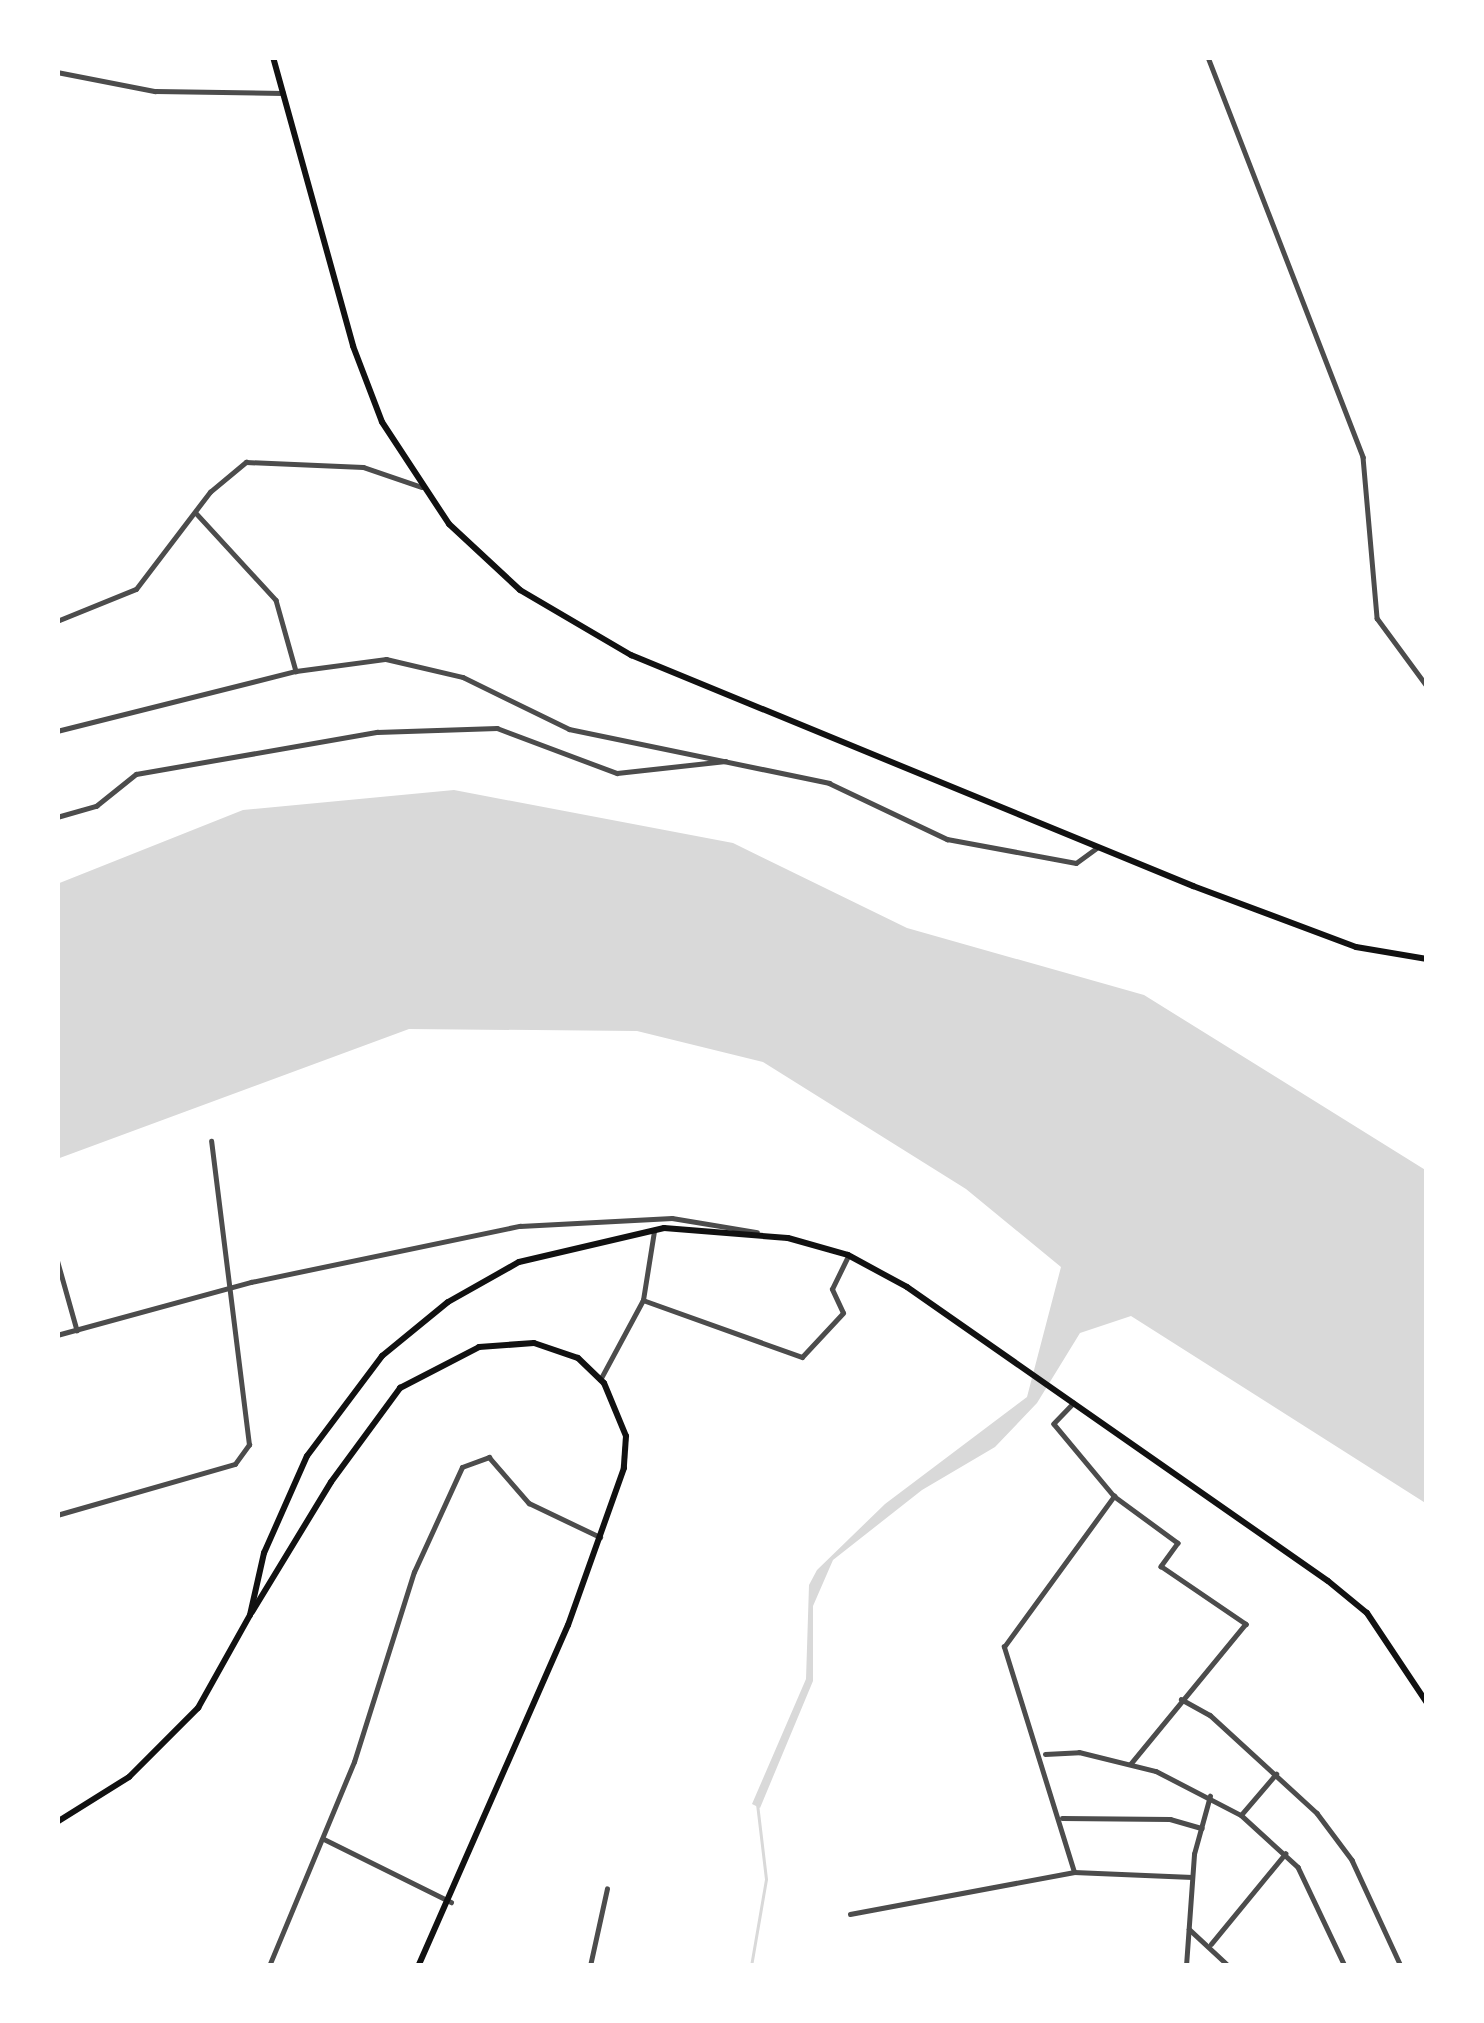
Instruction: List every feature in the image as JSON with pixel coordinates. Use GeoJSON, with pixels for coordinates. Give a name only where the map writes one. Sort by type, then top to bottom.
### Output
{"type":"FeatureCollection","features":[{"type":"Feature","properties":{"kind":"main road"},"geometry":{"type":"LineString","coordinates":[[273,57],[365,382],[422,487],[495,570],[591,636],[1098,847],[1356,947],[1427,959]]}},
{"type":"Feature","properties":{"kind":"main road"},"geometry":{"type":"LineString","coordinates":[[250,1615],[264,1553],[307,1456],[382,1357],[448,1302],[519,1262],[654,1230],[757,1232],[848,1256],[988,1340],[1367,1613],[1427,1703]]}},
{"type":"Feature","properties":{"kind":"main road"},"geometry":{"type":"LineString","coordinates":[[57,1822],[91,1808],[168,1744],[198,1708],[250,1615],[400,1388],[479,1347],[534,1343],[578,1358],[600,1380],[626,1436],[624,1468],[451,1902],[418,1966]]}},
{"type":"Feature","properties":{"kind":"street"},"geometry":{"type":"LineString","coordinates":[[1208,57],[1363,457],[1377,618],[1427,686]]}},
{"type":"Feature","properties":{"kind":"street"},"geometry":{"type":"LineString","coordinates":[[57,72],[155,91],[283,93]]}},
{"type":"Feature","properties":{"kind":"street"},"geometry":{"type":"LineString","coordinates":[[57,621],[136,589],[196,513],[246,462],[363,467],[422,487]]}},
{"type":"Feature","properties":{"kind":"street"},"geometry":{"type":"LineString","coordinates":[[196,513],[276,600],[296,671]]}},
{"type":"Feature","properties":{"kind":"street"},"geometry":{"type":"LineString","coordinates":[[57,731],[296,671],[386,659],[463,677],[569,729],[829,784],[946,839],[1076,863],[1098,847]]}},
{"type":"Feature","properties":{"kind":"street"},"geometry":{"type":"LineString","coordinates":[[57,817],[96,806],[136,774],[377,731],[496,728],[617,773],[727,760]]}},
{"type":"Feature","properties":{"kind":"street"},"geometry":{"type":"LineString","coordinates":[[57,1515],[244,1456],[251,1430],[225,1293],[211,1141]]}},
{"type":"Feature","properties":{"kind":"street"},"geometry":{"type":"LineString","coordinates":[[57,1335],[225,1293],[568,1219],[672,1218],[757,1232]]}},
{"type":"Feature","properties":{"kind":"street"},"geometry":{"type":"LineString","coordinates":[[600,1380],[643,1300],[654,1230]]}},
{"type":"Feature","properties":{"kind":"street"},"geometry":{"type":"LineString","coordinates":[[643,1300],[802,1357],[843,1313],[832,1288],[848,1256]]}},
{"type":"Feature","properties":{"kind":"street"},"geometry":{"type":"LineString","coordinates":[[57,1258],[77,1330]]}},
{"type":"Feature","properties":{"kind":"street"},"geometry":{"type":"LineString","coordinates":[[1072,1402],[1054,1424],[1114,1496],[1178,1543],[1161,1566],[1246,1624],[1131,1764]]}},
{"type":"Feature","properties":{"kind":"street"},"geometry":{"type":"LineString","coordinates":[[269,1966],[388,1668],[413,1572],[462,1467],[489,1456],[530,1503],[600,1537]]}},
{"type":"Feature","properties":{"kind":"street"},"geometry":{"type":"LineString","coordinates":[[1074,1872],[1043,1754],[1004,1647],[1114,1496]]}},
{"type":"Feature","properties":{"kind":"street"},"geometry":{"type":"LineString","coordinates":[[1181,1699],[1276,1774],[1352,1860],[1401,1966]]}},
{"type":"Feature","properties":{"kind":"street"},"geometry":{"type":"LineString","coordinates":[[1043,1754],[1131,1764],[1210,1796],[1241,1815],[1285,1854],[1345,1966]]}},
{"type":"Feature","properties":{"kind":"street"},"geometry":{"type":"LineString","coordinates":[[1241,1815],[1276,1774]]}},
{"type":"Feature","properties":{"kind":"street"},"geometry":{"type":"LineString","coordinates":[[1186,1966],[1192,1877],[1210,1796]]}},
{"type":"Feature","properties":{"kind":"street"},"geometry":{"type":"LineString","coordinates":[[1062,1818],[1170,1819],[1202,1828]]}},
{"type":"Feature","properties":{"kind":"street"},"geometry":{"type":"LineString","coordinates":[[323,1839],[451,1902]]}},
{"type":"Feature","properties":{"kind":"street"},"geometry":{"type":"LineString","coordinates":[[1211,1944],[1285,1854]]}},
{"type":"Feature","properties":{"kind":"street"},"geometry":{"type":"LineString","coordinates":[[850,1914],[1074,1872],[1192,1877]]}},
{"type":"Feature","properties":{"kind":"street"},"geometry":{"type":"LineString","coordinates":[[590,1966],[607,1889]]}},
{"type":"Feature","properties":{"kind":"street"},"geometry":{"type":"LineString","coordinates":[[1189,1929],[1211,1944],[1228,1966]]}},
{"type":"Feature","properties":{"kind":"shaded area"},"geometry":{"type":"Polygon","coordinates":[[[454,790],[733,843],[907,928],[1144,995],[1427,1171],[1427,1504],[1131,1316],[1080,1333],[1037,1403],[995,1447],[922,1490],[833,1560],[813,1606],[813,1681],[760,1808],[752,1804],[806,1679],[809,1585],[817,1570],[885,1504],[1027,1397],[1061,1267],[966,1189],[763,1062],[637,1031],[409,1029],[57,1159],[57,884],[243,810],[454,790]]]}},
{"type":"Feature","properties":{"kind":"waterway"},"geometry":{"type":"LineString","coordinates":[[751,1966],[766,1879],[757,1804]]}}]}
